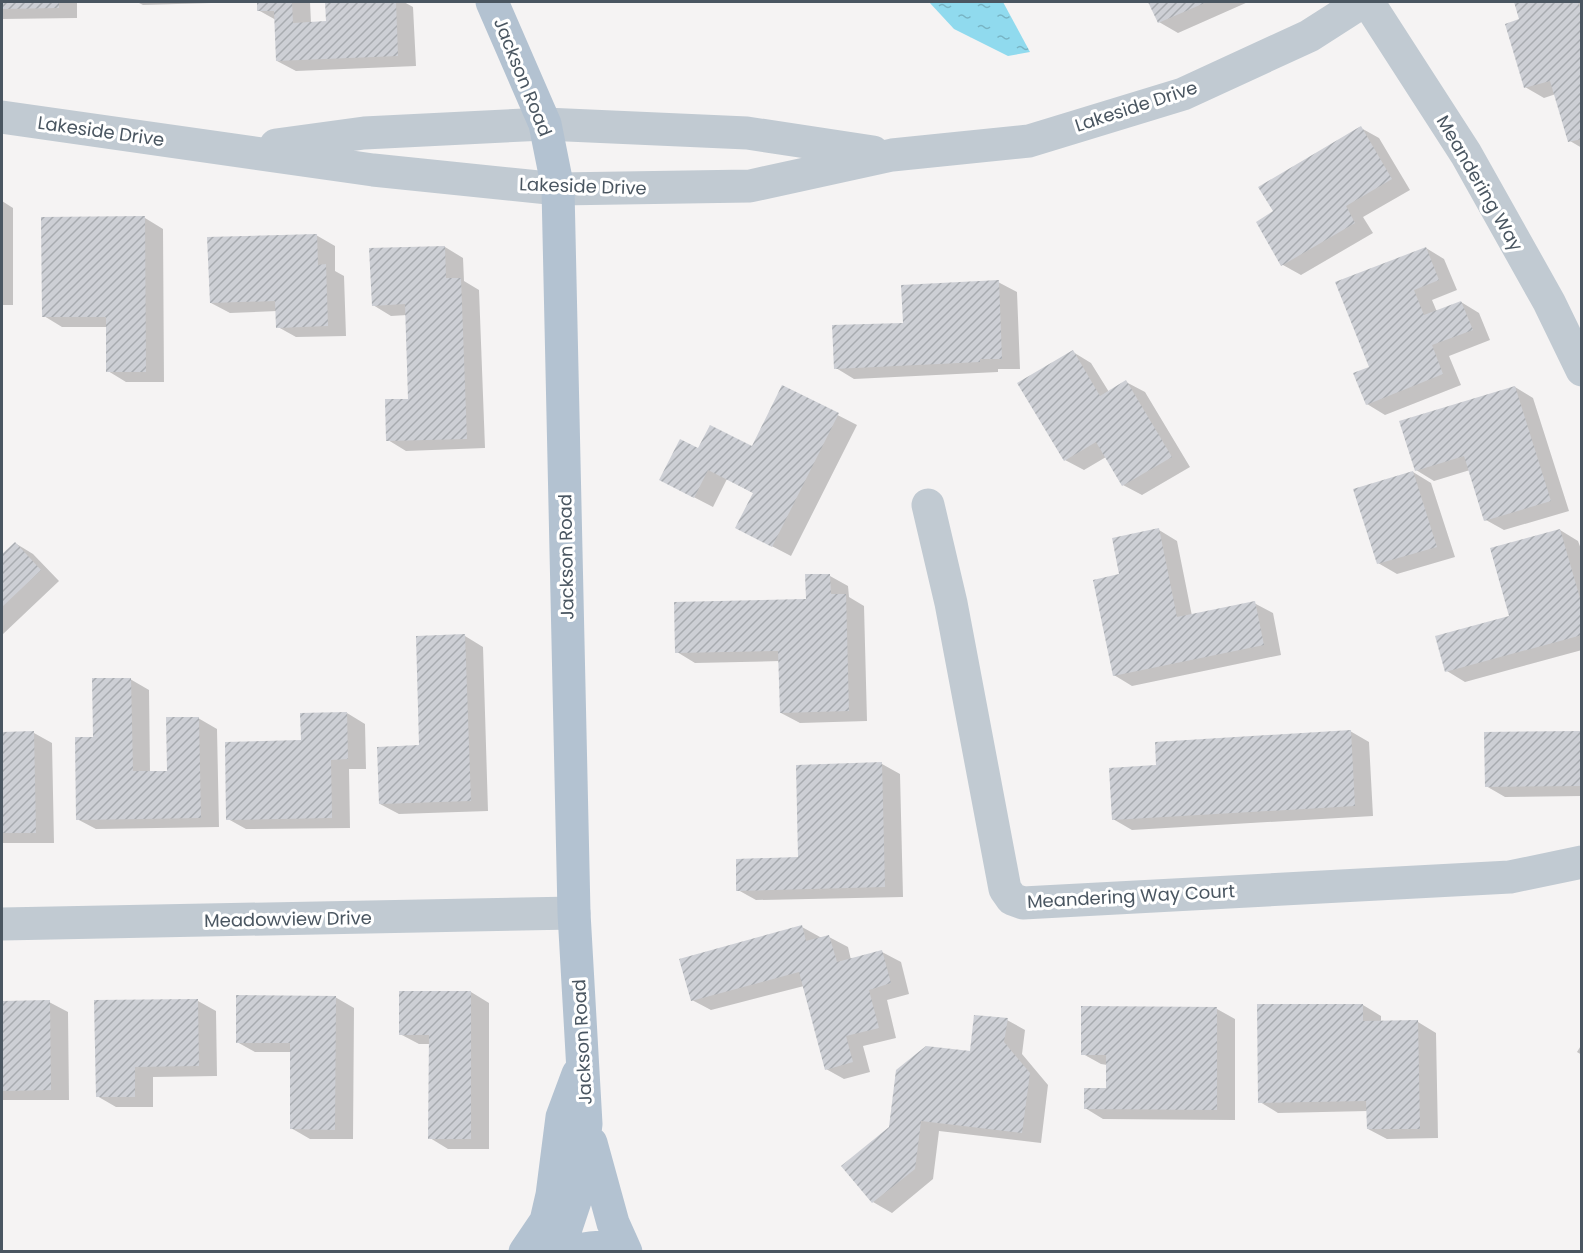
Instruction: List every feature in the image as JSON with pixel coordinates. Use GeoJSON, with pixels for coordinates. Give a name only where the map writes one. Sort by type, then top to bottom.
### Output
{"type":"FeatureCollection","features":[{"type":"Feature","properties":{"kind":"main road","name":"Jackson Road"},"geometry":{"type":"LineString","coordinates":[[492,2],[545,124],[558,189],[574,913],[586,1124],[578,1195],[558,1251]]}},
{"type":"Feature","properties":{"kind":"main road"},"geometry":{"type":"LineString","coordinates":[[525,1251],[546,1221],[552,1195],[562,1117],[583,1061]]}},
{"type":"Feature","properties":{"kind":"main road","name":"Jackson Road"},"geometry":{"type":"LineString","coordinates":[[586,1124],[613,1223],[626,1251]]}},
{"type":"Feature","properties":{"kind":"main road"},"geometry":{"type":"LineString","coordinates":[[572,1251],[590,1247],[619,1251]]}},
{"type":"Feature","properties":{"kind":"street","name":"Lakeside Drive"},"geometry":{"type":"LineString","coordinates":[[2,117],[373,170],[558,189],[750,186],[892,155],[1029,141],[1183,94],[1309,36],[1362,2]]}},
{"type":"Feature","properties":{"kind":"street","name":"Meandering Way"},"geometry":{"type":"LineString","coordinates":[[1368,2],[1466,154],[1549,302],[1581,370]]}},
{"type":"Feature","properties":{"kind":"street","name":"Lakeside Drive"},"geometry":{"type":"LineString","coordinates":[[236,150],[364,133],[545,124],[747,133],[892,155]]}},
{"type":"Feature","properties":{"kind":"street","name":"Meandering Way Court"},"geometry":{"type":"LineString","coordinates":[[928,505],[951,603],[1005,888],[1012,899],[1023,903],[1510,877],[1581,862]]}},
{"type":"Feature","properties":{"kind":"street","name":"Meadowview Drive"},"geometry":{"type":"LineString","coordinates":[[2,924],[574,913]]}},
{"type":"Feature","properties":{"kind":"water"},"geometry":{"type":"Polygon","coordinates":[[[929,2],[1003,2],[1030,52],[1008,56],[954,29],[929,2]]]}},
{"type":"Feature","properties":{"kind":"building"},"geometry":{"type":"Polygon","coordinates":[[[2,2],[59,2],[59,8],[2,9],[2,2]]]}},
{"type":"Feature","properties":{"kind":"building"},"geometry":{"type":"Polygon","coordinates":[[[257,2],[292,2],[293,23],[326,21],[325,2],[396,2],[398,56],[276,61],[274,11],[257,11],[257,2]]]}},
{"type":"Feature","properties":{"kind":"building"},"geometry":{"type":"Polygon","coordinates":[[[1148,2],[1207,2],[1158,23],[1148,2]]]}},
{"type":"Feature","properties":{"kind":"building"},"geometry":{"type":"Polygon","coordinates":[[[1514,2],[1578,2],[1582,14],[1582,139],[1568,142],[1550,81],[1524,88],[1505,24],[1519,19],[1514,2]]]}},
{"type":"Feature","properties":{"kind":"building"},"geometry":{"type":"Polygon","coordinates":[[[1361,126],[1392,179],[1346,206],[1355,223],[1281,266],[1256,222],[1273,211],[1258,187],[1361,126]]]}},
{"type":"Feature","properties":{"kind":"building"},"geometry":{"type":"Polygon","coordinates":[[[145,216],[146,372],[106,372],[106,317],[42,317],[41,217],[145,216]]]}},
{"type":"Feature","properties":{"kind":"building"},"geometry":{"type":"Polygon","coordinates":[[[317,234],[318,265],[326,264],[328,326],[276,328],[275,301],[210,303],[207,237],[317,234]]]}},
{"type":"Feature","properties":{"kind":"building"},"geometry":{"type":"Polygon","coordinates":[[[445,246],[446,278],[461,278],[467,439],[386,441],[385,399],[408,399],[405,304],[372,306],[369,248],[445,246]]]}},
{"type":"Feature","properties":{"kind":"building"},"geometry":{"type":"Polygon","coordinates":[[[1426,247],[1439,280],[1414,290],[1424,315],[1461,301],[1473,330],[1432,345],[1443,374],[1366,405],[1353,373],[1369,367],[1335,282],[1426,247]]]}},
{"type":"Feature","properties":{"kind":"building"},"geometry":{"type":"Polygon","coordinates":[[[999,280],[1002,359],[834,369],[832,325],[903,323],[901,285],[999,280]]]}},
{"type":"Feature","properties":{"kind":"building"},"geometry":{"type":"Polygon","coordinates":[[[1073,350],[1100,396],[1126,380],[1172,457],[1122,486],[1096,442],[1064,461],[1017,383],[1073,350]]]}},
{"type":"Feature","properties":{"kind":"building"},"geometry":{"type":"Polygon","coordinates":[[[782,385],[839,413],[772,547],[735,528],[753,493],[708,470],[694,498],[659,480],[680,439],[698,448],[710,425],[752,446],[782,385]]]}},
{"type":"Feature","properties":{"kind":"building"},"geometry":{"type":"Polygon","coordinates":[[[1515,386],[1551,501],[1484,521],[1464,456],[1415,471],[1399,421],[1515,386]]]}},
{"type":"Feature","properties":{"kind":"building"},"geometry":{"type":"Polygon","coordinates":[[[1413,471],[1437,547],[1377,564],[1353,489],[1413,471]]]}},
{"type":"Feature","properties":{"kind":"building"},"geometry":{"type":"Polygon","coordinates":[[[1159,528],[1177,617],[1255,601],[1264,645],[1113,676],[1093,580],[1119,574],[1112,538],[1159,528]]]}},
{"type":"Feature","properties":{"kind":"building"},"geometry":{"type":"Polygon","coordinates":[[[1560,529],[1582,605],[1582,635],[1445,672],[1435,636],[1509,616],[1490,548],[1560,529]]]}},
{"type":"Feature","properties":{"kind":"building"},"geometry":{"type":"Polygon","coordinates":[[[15,542],[41,570],[2,607],[2,554],[15,542]]]}},
{"type":"Feature","properties":{"kind":"building"},"geometry":{"type":"Polygon","coordinates":[[[805,574],[830,574],[831,594],[846,594],[849,711],[780,713],[778,651],[675,653],[674,602],[806,599],[805,574]]]}},
{"type":"Feature","properties":{"kind":"building"},"geometry":{"type":"Polygon","coordinates":[[[465,634],[471,801],[379,804],[377,747],[419,745],[416,636],[465,634]]]}},
{"type":"Feature","properties":{"kind":"building"},"geometry":{"type":"Polygon","coordinates":[[[92,678],[131,678],[133,771],[167,771],[166,717],[199,717],[201,818],[76,820],[75,737],[93,737],[92,678]]]}},
{"type":"Feature","properties":{"kind":"building"},"geometry":{"type":"Polygon","coordinates":[[[347,712],[348,759],[331,760],[332,818],[226,820],[225,742],[301,740],[300,713],[347,712]]]}},
{"type":"Feature","properties":{"kind":"building"},"geometry":{"type":"Polygon","coordinates":[[[1351,730],[1355,806],[1112,820],[1109,768],[1156,765],[1155,742],[1351,730]]]}},
{"type":"Feature","properties":{"kind":"building"},"geometry":{"type":"Polygon","coordinates":[[[34,731],[36,833],[2,833],[2,732],[34,731]]]}},
{"type":"Feature","properties":{"kind":"building"},"geometry":{"type":"Polygon","coordinates":[[[1582,731],[1582,786],[1485,787],[1484,732],[1582,731]]]}},
{"type":"Feature","properties":{"kind":"building"},"geometry":{"type":"Polygon","coordinates":[[[882,762],[885,887],[736,891],[736,859],[798,857],[796,765],[882,762]]]}},
{"type":"Feature","properties":{"kind":"building"},"geometry":{"type":"Polygon","coordinates":[[[802,925],[806,941],[829,935],[837,962],[882,950],[891,983],[869,990],[879,1028],[846,1036],[853,1062],[825,1070],[799,972],[691,1001],[679,959],[802,925]]]}},
{"type":"Feature","properties":{"kind":"building"},"geometry":{"type":"Polygon","coordinates":[[[399,991],[471,991],[471,1139],[428,1139],[429,1035],[399,1035],[399,991]]]}},
{"type":"Feature","properties":{"kind":"building"},"geometry":{"type":"Polygon","coordinates":[[[236,995],[336,996],[335,1130],[290,1129],[290,1043],[236,1043],[236,995]]]}},
{"type":"Feature","properties":{"kind":"building"},"geometry":{"type":"Polygon","coordinates":[[[198,999],[199,1066],[135,1067],[135,1097],[96,1097],[94,1000],[198,999]]]}},
{"type":"Feature","properties":{"kind":"building"},"geometry":{"type":"Polygon","coordinates":[[[50,1000],[51,1090],[2,1091],[2,1001],[50,1000]]]}},
{"type":"Feature","properties":{"kind":"building"},"geometry":{"type":"Polygon","coordinates":[[[1257,1004],[1363,1004],[1363,1021],[1418,1020],[1420,1129],[1367,1129],[1366,1101],[1258,1103],[1257,1004]]]}},
{"type":"Feature","properties":{"kind":"building"},"geometry":{"type":"Polygon","coordinates":[[[1081,1006],[1217,1007],[1217,1110],[1084,1109],[1084,1088],[1106,1088],[1106,1055],[1081,1055],[1081,1006]]]}},
{"type":"Feature","properties":{"kind":"building"},"geometry":{"type":"Polygon","coordinates":[[[974,1015],[1008,1018],[1004,1042],[1030,1073],[1022,1133],[921,1121],[915,1169],[872,1203],[841,1166],[889,1127],[896,1070],[926,1046],[970,1051],[974,1015]]]}}]}
